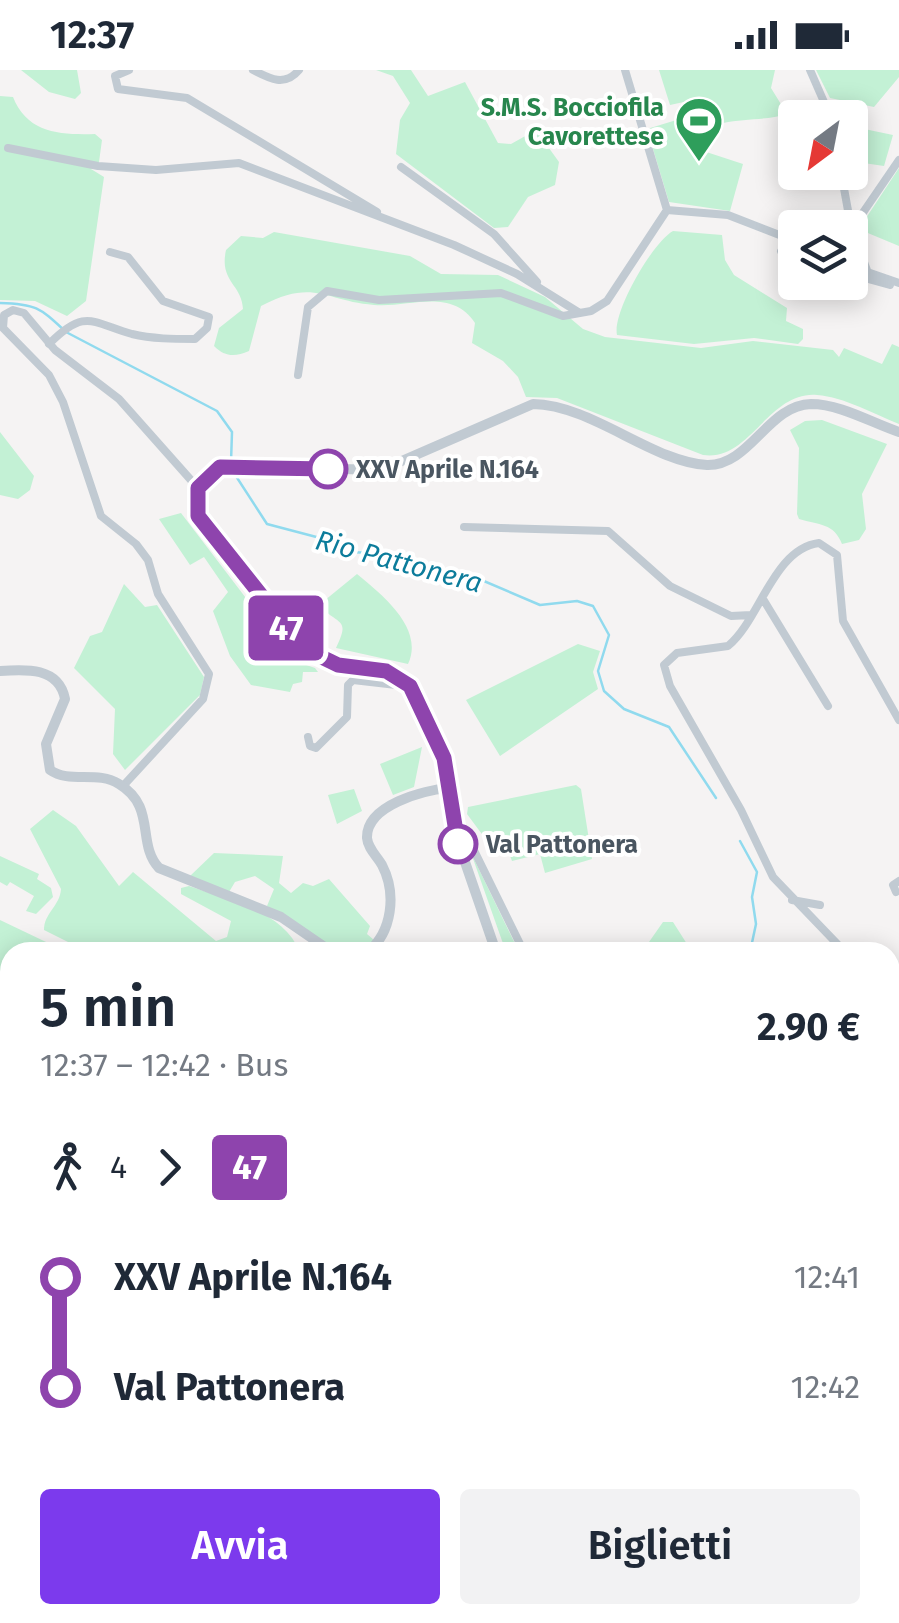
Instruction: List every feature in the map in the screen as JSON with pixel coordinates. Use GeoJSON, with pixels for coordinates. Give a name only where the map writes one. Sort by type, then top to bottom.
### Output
{"type":"FeatureCollection","features":[{"type":"Feature","properties":{"kind":"street"},"geometry":{"type":"LineString","coordinates":[[129,70],[115,76],[118,89],[187,98],[320,174],[380,215]]}},
{"type":"Feature","properties":{"kind":"street"},"geometry":{"type":"LineString","coordinates":[[253,70],[276,81],[290,79],[299,70]]}},
{"type":"Feature","properties":{"kind":"street"},"geometry":{"type":"LineString","coordinates":[[625,70],[667,210]]}},
{"type":"Feature","properties":{"kind":"street"},"geometry":{"type":"LineString","coordinates":[[810,70],[823,100]]}},
{"type":"Feature","properties":{"kind":"street"},"geometry":{"type":"LineString","coordinates":[[8,148],[98,166],[156,170],[238,164],[380,215],[499,266],[578,312]]}},
{"type":"Feature","properties":{"kind":"street"},"geometry":{"type":"LineString","coordinates":[[865,210],[899,160]]}},
{"type":"Feature","properties":{"kind":"street"},"geometry":{"type":"LineString","coordinates":[[401,166],[502,241],[546,293]]}},
{"type":"Feature","properties":{"kind":"street"},"geometry":{"type":"LineString","coordinates":[[667,210],[728,215],[778,234]]}},
{"type":"Feature","properties":{"kind":"street"},"geometry":{"type":"LineString","coordinates":[[298,375],[308,307],[333,289],[367,300],[501,294],[555,314],[568,316],[591,311],[607,300],[667,210]]}},
{"type":"Feature","properties":{"kind":"street"},"geometry":{"type":"LineString","coordinates":[[49,344],[64,330],[94,318],[134,334],[179,339],[195,339],[206,328],[210,316],[163,301],[128,257],[110,252]]}},
{"type":"Feature","properties":{"kind":"street"},"geometry":{"type":"LineString","coordinates":[[868,273],[899,283]]}},
{"type":"Feature","properties":{"kind":"street"},"geometry":{"type":"LineString","coordinates":[[868,279],[891,286],[899,283]]}},
{"type":"Feature","properties":{"kind":"street"},"geometry":{"type":"LineString","coordinates":[[123,786],[199,704],[210,680],[158,594],[148,560],[136,544],[101,516],[63,402],[43,368],[3,328],[4,316],[13,310],[24,313],[49,344],[118,399],[198,488]]}},
{"type":"Feature","properties":{"kind":"street"},"geometry":{"type":"LineString","coordinates":[[491,942],[464,867],[444,758],[410,686],[386,671],[338,665],[303,648],[198,516],[198,488],[212,471],[233,466],[381,470],[533,404],[560,408],[706,464],[736,455],[782,415],[801,406],[826,406],[899,432]]}},
{"type":"Feature","properties":{"kind":"street"},"geometry":{"type":"LineString","coordinates":[[464,527],[608,531],[670,586],[730,616],[751,615]]}},
{"type":"Feature","properties":{"kind":"street"},"geometry":{"type":"LineString","coordinates":[[835,942],[774,877],[664,670],[667,660],[676,653],[728,646],[803,547],[819,543],[832,549],[839,562],[843,621],[899,720]]}},
{"type":"Feature","properties":{"kind":"street"},"geometry":{"type":"LineString","coordinates":[[763,599],[828,706]]}},
{"type":"Feature","properties":{"kind":"street"},"geometry":{"type":"LineString","coordinates":[[0,670],[43,672],[62,686],[66,698],[46,744],[50,770],[61,776],[93,774],[123,786],[146,819],[148,850],[159,868],[281,917],[317,942]]}},
{"type":"Feature","properties":{"kind":"street"},"geometry":{"type":"LineString","coordinates":[[308,736],[310,746],[316,748],[344,722],[348,685],[354,680],[410,686]]}},
{"type":"Feature","properties":{"kind":"street"},"geometry":{"type":"LineString","coordinates":[[377,942],[386,932],[390,912],[386,874],[368,843],[370,826],[385,810],[421,792],[449,788]]}},
{"type":"Feature","properties":{"kind":"street"},"geometry":{"type":"LineString","coordinates":[[452,816],[464,828],[519,942]]}},
{"type":"Feature","properties":{"kind":"street"},"geometry":{"type":"LineString","coordinates":[[896,892],[894,886],[899,881]]}},
{"type":"Feature","properties":{"kind":"street"},"geometry":{"type":"LineString","coordinates":[[792,900],[820,905]]}},
{"type":"Feature","properties":{"kind":"green space"},"geometry":{"type":"Polygon","coordinates":[[[21,70],[77,70],[81,93],[75,99],[49,92],[21,70]]]}},
{"type":"Feature","properties":{"kind":"green space"},"geometry":{"type":"Polygon","coordinates":[[[376,70],[411,70],[428,96],[465,82],[498,143],[511,144],[536,130],[559,162],[555,185],[528,197],[508,227],[494,228],[396,154],[400,120],[410,103],[393,76],[376,70]]]}},
{"type":"Feature","properties":{"kind":"green space"},"geometry":{"type":"Polygon","coordinates":[[[659,70],[775,70],[771,88],[778,100],[778,116],[722,123],[698,135],[688,146],[743,164],[730,211],[669,202],[647,129],[696,114],[693,100],[670,105],[659,70]]]}},
{"type":"Feature","properties":{"kind":"green space"},"geometry":{"type":"Polygon","coordinates":[[[816,70],[899,70],[899,77],[874,107],[868,106],[868,100],[830,98],[816,70]]]}},
{"type":"Feature","properties":{"kind":"green space"},"geometry":{"type":"Polygon","coordinates":[[[0,96],[13,97],[36,125],[69,134],[95,134],[102,140],[99,162],[91,169],[104,177],[86,301],[67,316],[35,301],[0,300],[0,96]]]}},
{"type":"Feature","properties":{"kind":"green space"},"geometry":{"type":"Polygon","coordinates":[[[868,130],[893,135],[884,166],[868,164],[868,130]]]}},
{"type":"Feature","properties":{"kind":"green space"},"geometry":{"type":"Polygon","coordinates":[[[899,168],[899,246],[868,233],[868,215],[899,168]]]}},
{"type":"Feature","properties":{"kind":"green space"},"geometry":{"type":"Polygon","coordinates":[[[673,231],[722,235],[725,260],[734,275],[787,308],[786,321],[803,329],[803,339],[798,344],[754,338],[694,344],[617,335],[621,311],[636,278],[655,249],[673,231]]]}},
{"type":"Feature","properties":{"kind":"green space"},"geometry":{"type":"Polygon","coordinates":[[[274,232],[410,256],[441,274],[498,275],[545,297],[583,329],[605,337],[701,348],[753,341],[833,350],[839,357],[844,348],[882,364],[892,344],[899,347],[899,424],[838,399],[800,397],[772,414],[734,448],[703,455],[557,398],[526,397],[518,377],[503,361],[472,343],[475,323],[454,305],[442,302],[374,305],[294,293],[261,306],[249,351],[226,354],[214,346],[219,328],[243,309],[228,276],[226,250],[241,236],[263,238],[274,232]]]}},
{"type":"Feature","properties":{"kind":"green space"},"geometry":{"type":"Polygon","coordinates":[[[822,420],[887,444],[862,494],[866,529],[859,540],[842,544],[830,528],[799,519],[797,514],[799,448],[790,430],[805,421],[822,420]]]}},
{"type":"Feature","properties":{"kind":"green space"},"geometry":{"type":"Polygon","coordinates":[[[0,432],[34,476],[30,490],[18,499],[0,495],[0,432]]]}},
{"type":"Feature","properties":{"kind":"green space"},"geometry":{"type":"Polygon","coordinates":[[[181,513],[252,606],[250,643],[266,660],[275,654],[318,672],[303,672],[302,682],[293,684],[290,692],[251,685],[230,656],[213,611],[228,592],[204,557],[190,565],[159,519],[181,513]]]}},
{"type":"Feature","properties":{"kind":"green space"},"geometry":{"type":"Polygon","coordinates":[[[357,574],[406,625],[412,651],[408,664],[336,648],[342,626],[319,605],[357,574]]]}},
{"type":"Feature","properties":{"kind":"green space"},"geometry":{"type":"Polygon","coordinates":[[[124,584],[145,607],[157,605],[204,677],[200,695],[125,770],[113,754],[115,709],[74,668],[90,636],[102,632],[124,584]]]}},
{"type":"Feature","properties":{"kind":"green space"},"geometry":{"type":"Polygon","coordinates":[[[578,644],[600,651],[593,672],[598,689],[500,756],[466,700],[578,644]]]}},
{"type":"Feature","properties":{"kind":"green space"},"geometry":{"type":"Polygon","coordinates":[[[422,747],[414,787],[393,795],[380,764],[422,747]]]}},
{"type":"Feature","properties":{"kind":"green space"},"geometry":{"type":"Polygon","coordinates":[[[576,785],[581,789],[592,859],[545,873],[540,854],[512,861],[507,848],[487,841],[467,814],[468,807],[576,785]]]}},
{"type":"Feature","properties":{"kind":"green space"},"geometry":{"type":"Polygon","coordinates":[[[354,789],[362,811],[337,824],[328,795],[354,789]]]}},
{"type":"Feature","properties":{"kind":"green space"},"geometry":{"type":"Polygon","coordinates":[[[53,810],[76,826],[119,886],[133,872],[216,941],[227,937],[231,921],[181,894],[181,888],[189,886],[254,909],[281,926],[294,942],[68,942],[44,930],[61,889],[30,829],[53,810]]]}},
{"type":"Feature","properties":{"kind":"green space"},"geometry":{"type":"Polygon","coordinates":[[[214,853],[283,856],[279,883],[291,893],[303,883],[313,886],[329,879],[370,926],[367,934],[374,940],[322,942],[267,906],[274,889],[255,876],[235,882],[229,892],[190,876],[214,853]]]}},
{"type":"Feature","properties":{"kind":"green space"},"geometry":{"type":"Polygon","coordinates":[[[471,853],[514,942],[502,942],[471,853]]]}},
{"type":"Feature","properties":{"kind":"green space"},"geometry":{"type":"Polygon","coordinates":[[[0,856],[39,874],[37,879],[51,888],[53,897],[36,914],[26,911],[34,896],[10,882],[7,886],[0,882],[0,856]]]}},
{"type":"Feature","properties":{"kind":"green space"},"geometry":{"type":"Polygon","coordinates":[[[0,920],[46,942],[0,942],[0,920]]]}},
{"type":"Feature","properties":{"kind":"green space"},"geometry":{"type":"Polygon","coordinates":[[[663,922],[673,922],[686,942],[649,942],[663,922]]]}},
{"type":"Feature","properties":{"kind":"waterway","name":"Rio Pattonera"},"geometry":{"type":"LineString","coordinates":[[0,303],[37,309],[66,332],[217,411],[232,432],[231,462]]}},
{"type":"Feature","properties":{"kind":"waterway","name":"Rio Pattonera"},"geometry":{"type":"LineString","coordinates":[[232,470],[267,524],[324,539],[349,552],[373,553],[438,573],[465,573],[540,605],[577,601],[593,606],[609,635],[598,671],[604,691],[624,709],[669,727],[716,798]]}},
{"type":"Feature","properties":{"kind":"waterway","name":"Rio Pattonera"},"geometry":{"type":"LineString","coordinates":[[740,841],[757,872],[752,897],[756,924],[752,942]]}},
{"type":"Feature","properties":{"kind":"bus line","name":"47"},"geometry":{"type":"LineString","coordinates":[[328,469],[220,467],[204,478],[195,507],[198,516],[303,648],[338,665],[386,671],[410,686],[444,758],[458,844]]}},
{"type":"Feature","properties":{"kind":"place","name":"S.M.S. Bocciofila Cavorettese"},"geometry":{"type":"Point","coordinates":[699,164]}},
{"type":"Feature","properties":{"kind":"place","name":"XXV Aprile N.164"},"geometry":{"type":"Point","coordinates":[328,469]}},
{"type":"Feature","properties":{"kind":"place","name":"Val Pattonera"},"geometry":{"type":"Point","coordinates":[458,844]}}]}
